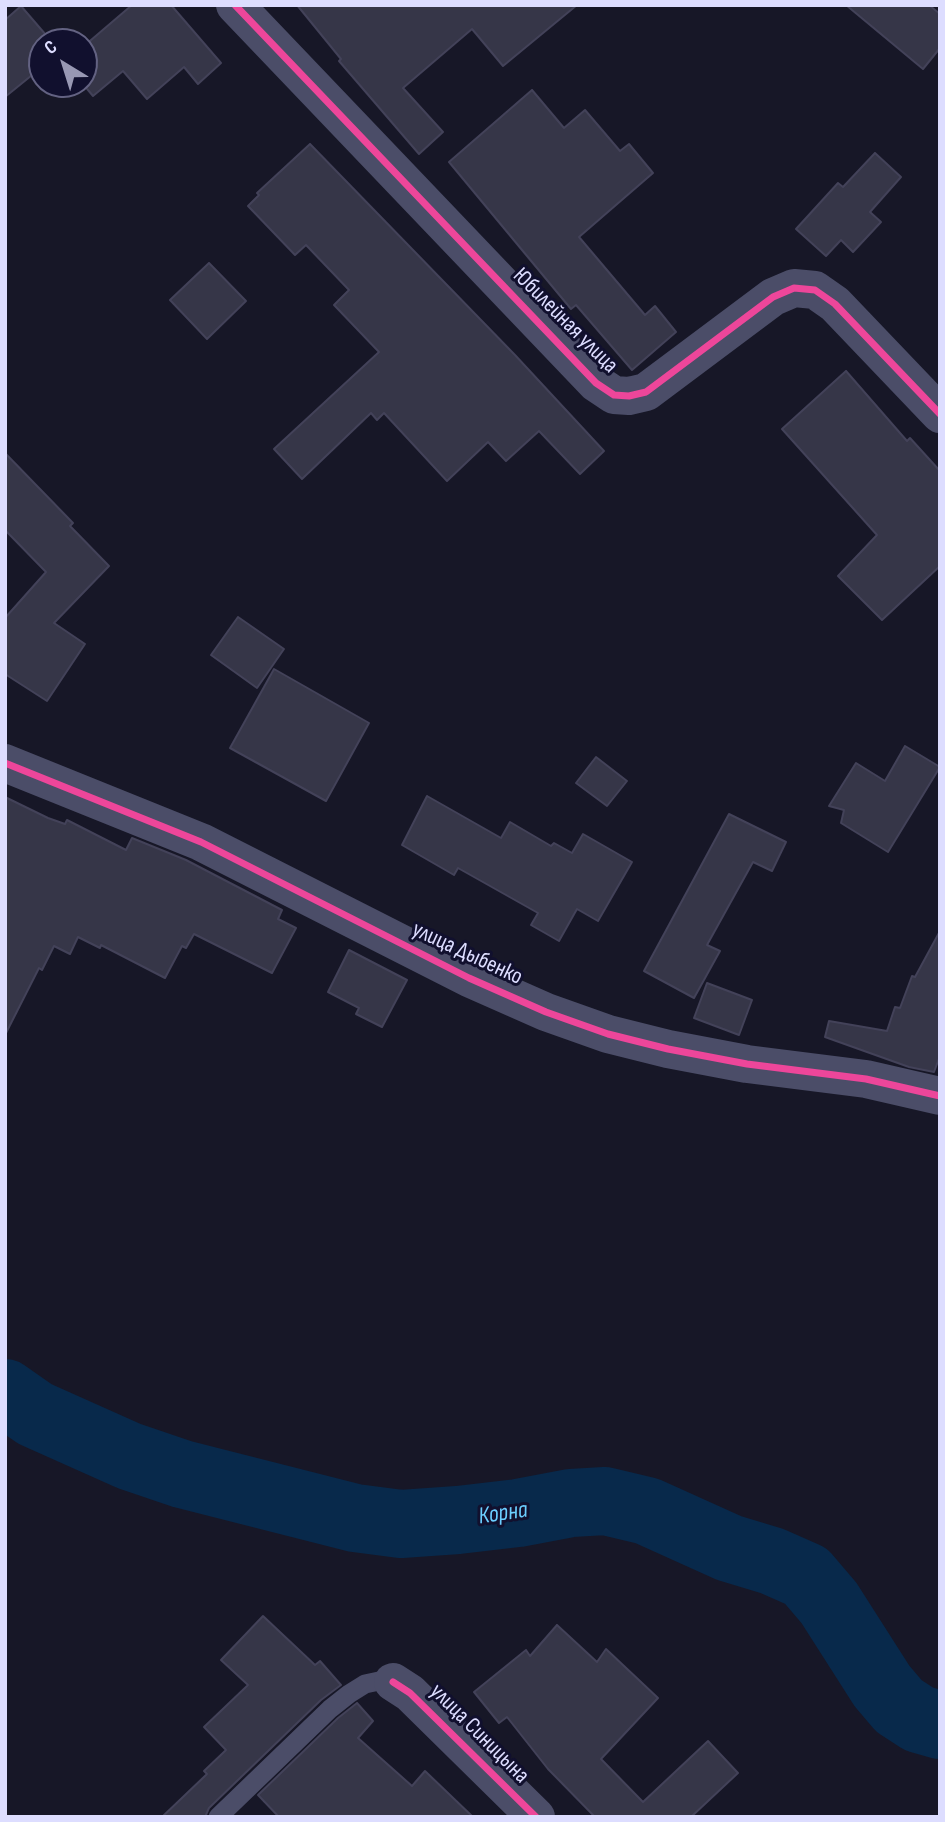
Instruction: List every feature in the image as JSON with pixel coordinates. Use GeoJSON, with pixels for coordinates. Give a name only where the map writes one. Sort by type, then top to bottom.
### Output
{"type":"FeatureCollection","features":[{"type":"Feature","properties":{"kind":"street","name":"Юбилейная улица"},"geometry":{"type":"LineString","coordinates":[[235,5],[596,383],[614,395],[629,396],[646,392],[773,297],[794,288],[816,290],[835,304],[940,414]]}},
{"type":"Feature","properties":{"kind":"street","name":"улица Дыбенко"},"geometry":{"type":"LineString","coordinates":[[5,763],[201,842],[469,978],[583,1025],[668,1049],[747,1064],[866,1079],[940,1096]]}},
{"type":"Feature","properties":{"kind":"street","name":"улица Синицына"},"geometry":{"type":"LineString","coordinates":[[393,1682],[410,1693],[536,1817]]}},
{"type":"Feature","properties":{"kind":"lane"},"geometry":{"type":"LineString","coordinates":[[218,1817],[349,1694],[365,1684],[393,1682]]}},
{"type":"Feature","properties":{"kind":"building"},"geometry":{"type":"Polygon","coordinates":[[[132,5],[171,5],[221,63],[198,84],[184,67],[147,99],[123,71],[98,92],[98,34],[132,5]]]}},
{"type":"Feature","properties":{"kind":"building"},"geometry":{"type":"Polygon","coordinates":[[[297,5],[577,5],[503,66],[472,29],[403,88],[443,132],[419,154],[339,61],[341,59],[297,5]]]}},
{"type":"Feature","properties":{"kind":"building"},"geometry":{"type":"Polygon","coordinates":[[[846,5],[929,5],[940,14],[940,48],[923,69],[846,5]]]}},
{"type":"Feature","properties":{"kind":"building"},"geometry":{"type":"Polygon","coordinates":[[[21,6],[40,28],[28,28],[28,78],[5,97],[5,20],[21,6]]]}},
{"type":"Feature","properties":{"kind":"building"},"geometry":{"type":"Polygon","coordinates":[[[532,90],[564,128],[585,110],[620,151],[629,144],[653,173],[579,237],[645,315],[655,306],[676,332],[632,370],[576,305],[571,309],[449,162],[532,90]]]}},
{"type":"Feature","properties":{"kind":"building"},"geometry":{"type":"Polygon","coordinates":[[[310,144],[515,355],[604,451],[580,474],[539,431],[506,461],[488,442],[447,481],[384,413],[377,420],[371,413],[302,479],[274,449],[379,352],[334,305],[349,290],[306,245],[295,255],[248,206],[259,195],[257,193],[310,144]]]}},
{"type":"Feature","properties":{"kind":"building"},"geometry":{"type":"Polygon","coordinates":[[[875,153],[901,177],[870,212],[881,222],[853,252],[841,240],[826,256],[796,229],[838,183],[843,187],[875,153]]]}},
{"type":"Feature","properties":{"kind":"building"},"geometry":{"type":"Polygon","coordinates":[[[209,263],[246,301],[207,339],[170,300],[209,263]]]}},
{"type":"Feature","properties":{"kind":"building"},"geometry":{"type":"Polygon","coordinates":[[[846,371],[907,441],[910,438],[940,471],[940,566],[882,620],[838,576],[877,535],[782,429],[846,371]]]}},
{"type":"Feature","properties":{"kind":"building"},"geometry":{"type":"Polygon","coordinates":[[[5,453],[73,523],[70,526],[109,566],[54,623],[85,644],[47,701],[5,674],[5,618],[46,572],[5,530],[5,453]]]}},
{"type":"Feature","properties":{"kind":"building"},"geometry":{"type":"Polygon","coordinates":[[[238,617],[284,649],[257,688],[211,655],[238,617]]]}},
{"type":"Feature","properties":{"kind":"building"},"geometry":{"type":"Polygon","coordinates":[[[274,669],[369,723],[326,801],[230,748],[274,669]]]}},
{"type":"Feature","properties":{"kind":"building"},"geometry":{"type":"Polygon","coordinates":[[[905,746],[940,767],[888,852],[841,823],[844,810],[829,806],[856,763],[885,781],[905,746]]]}},
{"type":"Feature","properties":{"kind":"building"},"geometry":{"type":"Polygon","coordinates":[[[596,757],[627,781],[607,806],[576,783],[596,757]]]}},
{"type":"Feature","properties":{"kind":"building"},"geometry":{"type":"Polygon","coordinates":[[[427,796],[501,838],[510,822],[551,846],[554,843],[572,853],[583,834],[632,862],[598,921],[577,909],[559,941],[531,925],[538,913],[458,868],[454,875],[402,845],[427,796]]]}},
{"type":"Feature","properties":{"kind":"building"},"geometry":{"type":"Polygon","coordinates":[[[5,797],[48,818],[65,824],[67,820],[126,850],[132,838],[186,860],[282,910],[278,919],[296,928],[272,973],[194,934],[186,948],[182,946],[165,978],[101,945],[100,948],[78,937],[70,954],[54,946],[42,970],[39,968],[5,1035],[5,797]]]}},
{"type":"Feature","properties":{"kind":"building"},"geometry":{"type":"Polygon","coordinates":[[[729,814],[786,842],[772,871],[753,862],[707,945],[720,951],[694,998],[644,971],[729,814]]]}},
{"type":"Feature","properties":{"kind":"building"},"geometry":{"type":"Polygon","coordinates":[[[940,931],[940,1056],[934,1072],[909,1067],[825,1037],[829,1021],[887,1031],[895,1007],[900,1008],[912,976],[915,977],[940,931]]]}},
{"type":"Feature","properties":{"kind":"building"},"geometry":{"type":"Polygon","coordinates":[[[349,950],[407,980],[382,1027],[356,1014],[359,1008],[328,992],[349,950]]]}},
{"type":"Feature","properties":{"kind":"building"},"geometry":{"type":"Polygon","coordinates":[[[707,983],[752,1000],[739,1035],[694,1018],[707,983]]]}},
{"type":"Feature","properties":{"kind":"building"},"geometry":{"type":"Polygon","coordinates":[[[263,1616],[315,1665],[320,1661],[341,1685],[321,1700],[209,1808],[205,1817],[162,1817],[207,1774],[204,1771],[226,1750],[204,1727],[248,1685],[221,1660],[263,1616]]]}},
{"type":"Feature","properties":{"kind":"building"},"geometry":{"type":"Polygon","coordinates":[[[557,1625],[597,1662],[606,1649],[658,1698],[601,1759],[643,1802],[708,1741],[738,1773],[691,1817],[595,1817],[548,1769],[507,1717],[499,1723],[474,1692],[526,1650],[530,1656],[557,1625]]]}},
{"type":"Feature","properties":{"kind":"building"},"geometry":{"type":"Polygon","coordinates":[[[357,1703],[373,1721],[358,1738],[412,1786],[425,1771],[473,1817],[279,1817],[258,1795],[357,1703]]]}},
{"type":"Feature","properties":{"kind":"waterway","name":"Корна"},"geometry":{"type":"LineString","coordinates":[[5,1393],[35,1414],[129,1456],[182,1474],[355,1518],[401,1524],[458,1520],[571,1503],[605,1501],[647,1511],[729,1548],[772,1561],[806,1576],[829,1603],[882,1686],[899,1706],[919,1719],[940,1725]]}},
{"type":"Feature","properties":{"kind":"cycle path"},"geometry":{"type":"LineString","coordinates":[[235,5],[596,383],[614,395],[629,396],[646,392],[773,297],[794,288],[815,290],[835,304],[940,414]]}},
{"type":"Feature","properties":{"kind":"cycle path"},"geometry":{"type":"LineString","coordinates":[[5,763],[201,842],[469,978],[546,1012],[608,1034],[668,1049],[747,1064],[866,1079],[940,1096]]}},
{"type":"Feature","properties":{"kind":"cycle path"},"geometry":{"type":"LineString","coordinates":[[393,1682],[410,1693],[536,1817]]}}]}
